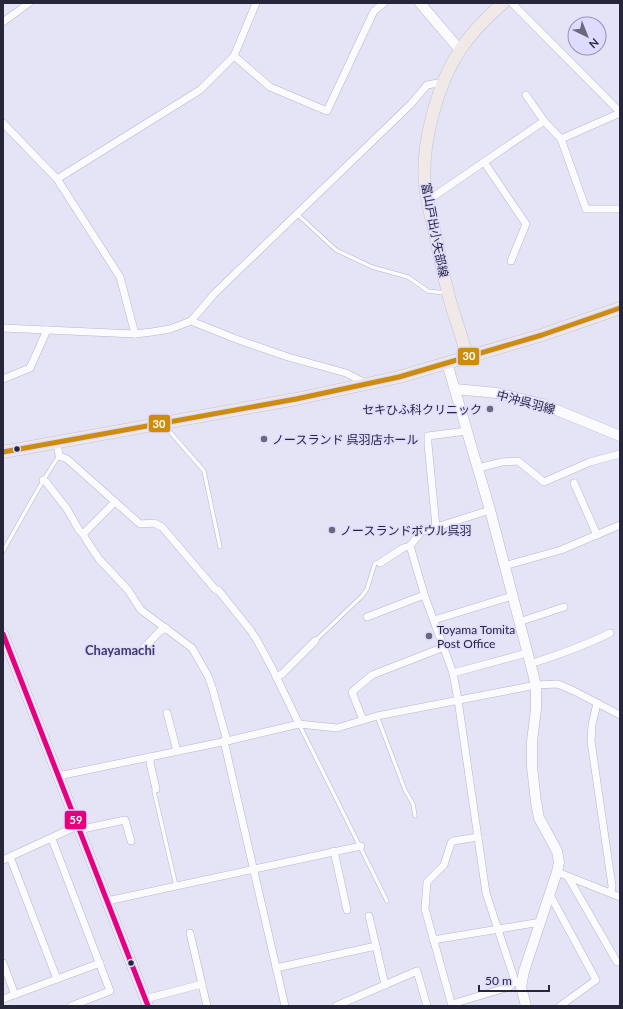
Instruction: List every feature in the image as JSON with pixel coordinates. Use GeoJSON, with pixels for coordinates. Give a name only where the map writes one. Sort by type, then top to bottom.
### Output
{"type":"FeatureCollection","features":[{"type":"Feature","properties":{"kind":"main road","name":"富山戸出小矢部線"},"geometry":{"type":"LineString","coordinates":[[467,357],[448,294],[427,201],[425,185],[426,155],[430,122],[444,82],[460,50],[480,24],[503,3]]}},
{"type":"Feature","properties":{"kind":"main road"},"geometry":{"type":"LineString","coordinates":[[3,452],[162,422],[296,399],[399,377],[542,335],[620,308]]}},
{"type":"Feature","properties":{"kind":"street"},"geometry":{"type":"LineString","coordinates":[[3,22],[29,3]]}},
{"type":"Feature","properties":{"kind":"street"},"geometry":{"type":"LineString","coordinates":[[57,179],[200,90],[234,56],[256,3]]}},
{"type":"Feature","properties":{"kind":"street"},"geometry":{"type":"LineString","coordinates":[[234,56],[270,87],[327,111],[374,11],[384,3]]}},
{"type":"Feature","properties":{"kind":"street"},"geometry":{"type":"LineString","coordinates":[[420,3],[460,50]]}},
{"type":"Feature","properties":{"kind":"street"},"geometry":{"type":"LineString","coordinates":[[512,3],[620,112],[561,139]]}},
{"type":"Feature","properties":{"kind":"street"},"geometry":{"type":"LineString","coordinates":[[3,328],[135,334],[170,329],[191,320],[214,294],[411,104],[427,85],[444,82]]}},
{"type":"Feature","properties":{"kind":"street"},"geometry":{"type":"LineString","coordinates":[[526,95],[544,121],[561,139],[586,209],[620,209]]}},
{"type":"Feature","properties":{"kind":"street"},"geometry":{"type":"LineString","coordinates":[[427,201],[544,121]]}},
{"type":"Feature","properties":{"kind":"street"},"geometry":{"type":"LineString","coordinates":[[3,123],[57,179],[120,277],[135,334]]}},
{"type":"Feature","properties":{"kind":"street"},"geometry":{"type":"LineString","coordinates":[[484,162],[526,224],[512,261]]}},
{"type":"Feature","properties":{"kind":"street"},"geometry":{"type":"LineString","coordinates":[[191,320],[236,338],[288,356],[346,373],[367,384]]}},
{"type":"Feature","properties":{"kind":"street"},"geometry":{"type":"LineString","coordinates":[[3,379],[30,368],[47,330]]}},
{"type":"Feature","properties":{"kind":"street"},"geometry":{"type":"LineString","coordinates":[[447,363],[490,510],[536,685],[536,709],[532,741],[532,767],[536,802],[539,818],[557,851],[559,862],[550,896],[518,984],[452,1005],[425,909],[427,882],[444,865],[453,840],[478,837]]}},
{"type":"Feature","properties":{"kind":"street","name":"中沖呉羽線"},"geometry":{"type":"LineString","coordinates":[[455,389],[497,393],[542,404],[620,437]]}},
{"type":"Feature","properties":{"kind":"street"},"geometry":{"type":"LineString","coordinates":[[436,527],[428,436],[467,431]]}},
{"type":"Feature","properties":{"kind":"street"},"geometry":{"type":"LineString","coordinates":[[58,442],[60,456],[67,459],[140,524],[154,523],[162,527],[215,590],[219,592],[258,642],[297,718],[298,724]]}},
{"type":"Feature","properties":{"kind":"street"},"geometry":{"type":"LineString","coordinates":[[478,468],[502,462],[518,461],[544,482],[590,462],[620,454]]}},
{"type":"Feature","properties":{"kind":"street"},"geometry":{"type":"LineString","coordinates":[[42,480],[46,482],[67,509],[79,530],[99,559],[128,590],[141,610],[192,648],[208,676],[216,697],[285,1006]]}},
{"type":"Feature","properties":{"kind":"street"},"geometry":{"type":"LineString","coordinates":[[574,483],[597,535]]}},
{"type":"Feature","properties":{"kind":"street"},"geometry":{"type":"LineString","coordinates":[[83,534],[115,502]]}},
{"type":"Feature","properties":{"kind":"street"},"geometry":{"type":"LineString","coordinates":[[380,563],[403,548],[410,546],[421,532],[490,510]]}},
{"type":"Feature","properties":{"kind":"street"},"geometry":{"type":"LineString","coordinates":[[504,566],[562,550],[620,525]]}},
{"type":"Feature","properties":{"kind":"street"},"geometry":{"type":"LineString","coordinates":[[410,546],[424,594],[453,672],[486,893],[526,1006]]}},
{"type":"Feature","properties":{"kind":"street"},"geometry":{"type":"LineString","coordinates":[[367,617],[424,594]]}},
{"type":"Feature","properties":{"kind":"street"},"geometry":{"type":"LineString","coordinates":[[434,620],[512,596]]}},
{"type":"Feature","properties":{"kind":"street"},"geometry":{"type":"LineString","coordinates":[[519,622],[564,607]]}},
{"type":"Feature","properties":{"kind":"street"},"geometry":{"type":"LineString","coordinates":[[141,652],[160,631],[166,628]]}},
{"type":"Feature","properties":{"kind":"street"},"geometry":{"type":"LineString","coordinates":[[530,664],[569,651],[610,633]]}},
{"type":"Feature","properties":{"kind":"street"},"geometry":{"type":"LineString","coordinates":[[3,634],[146,1003],[202,984]]}},
{"type":"Feature","properties":{"kind":"street"},"geometry":{"type":"LineString","coordinates":[[276,677],[282,674],[315,641]]}},
{"type":"Feature","properties":{"kind":"street"},"geometry":{"type":"LineString","coordinates":[[363,720],[352,692],[372,674],[444,647]]}},
{"type":"Feature","properties":{"kind":"street"},"geometry":{"type":"LineString","coordinates":[[453,672],[527,653]]}},
{"type":"Feature","properties":{"kind":"street"},"geometry":{"type":"LineString","coordinates":[[58,776],[298,724],[337,728],[377,716],[536,685],[558,684],[620,715]]}},
{"type":"Feature","properties":{"kind":"street"},"geometry":{"type":"LineString","coordinates":[[597,703],[592,725],[591,741],[612,886],[611,893]]}},
{"type":"Feature","properties":{"kind":"street"},"geometry":{"type":"LineString","coordinates":[[168,713],[177,751]]}},
{"type":"Feature","properties":{"kind":"street"},"geometry":{"type":"LineString","coordinates":[[151,757],[150,763],[156,789]]}},
{"type":"Feature","properties":{"kind":"street"},"geometry":{"type":"LineString","coordinates":[[57,979],[6,859],[78,828],[87,828],[126,820],[131,841]]}},
{"type":"Feature","properties":{"kind":"street"},"geometry":{"type":"LineString","coordinates":[[52,839],[110,991],[71,1006]]}},
{"type":"Feature","properties":{"kind":"street"},"geometry":{"type":"LineString","coordinates":[[107,901],[360,846]]}},
{"type":"Feature","properties":{"kind":"street"},"geometry":{"type":"LineString","coordinates":[[334,851],[347,910]]}},
{"type":"Feature","properties":{"kind":"street"},"geometry":{"type":"LineString","coordinates":[[557,872],[620,897]]}},
{"type":"Feature","properties":{"kind":"street"},"geometry":{"type":"LineString","coordinates":[[568,877],[617,962],[620,962]]}},
{"type":"Feature","properties":{"kind":"street"},"geometry":{"type":"LineString","coordinates":[[550,896],[596,980],[560,1006]]}},
{"type":"Feature","properties":{"kind":"street"},"geometry":{"type":"LineString","coordinates":[[369,916],[385,984]]}},
{"type":"Feature","properties":{"kind":"street"},"geometry":{"type":"LineString","coordinates":[[433,940],[541,922]]}},
{"type":"Feature","properties":{"kind":"street"},"geometry":{"type":"LineString","coordinates":[[190,933],[207,1006]]}},
{"type":"Feature","properties":{"kind":"street"},"geometry":{"type":"LineString","coordinates":[[276,968],[376,946]]}},
{"type":"Feature","properties":{"kind":"street"},"geometry":{"type":"LineString","coordinates":[[3,963],[15,995]]}},
{"type":"Feature","properties":{"kind":"street"},"geometry":{"type":"LineString","coordinates":[[3,999],[100,963]]}},
{"type":"Feature","properties":{"kind":"street"},"geometry":{"type":"LineString","coordinates":[[341,1005],[385,984],[417,971],[427,1006]]}},
{"type":"Feature","properties":{"kind":"lane"},"geometry":{"type":"LineString","coordinates":[[297,214],[336,250],[372,267],[408,277],[428,291],[448,294]]}},
{"type":"Feature","properties":{"kind":"lane"},"geometry":{"type":"LineString","coordinates":[[162,422],[204,472],[220,547]]}},
{"type":"Feature","properties":{"kind":"lane"},"geometry":{"type":"LineString","coordinates":[[3,551],[42,480],[60,456]]}},
{"type":"Feature","properties":{"kind":"lane"},"geometry":{"type":"LineString","coordinates":[[315,641],[362,596],[367,589],[375,563],[380,563]]}},
{"type":"Feature","properties":{"kind":"lane"},"geometry":{"type":"LineString","coordinates":[[377,716],[405,790],[413,804],[415,816]]}},
{"type":"Feature","properties":{"kind":"lane"},"geometry":{"type":"LineString","coordinates":[[298,724],[388,901]]}},
{"type":"Feature","properties":{"kind":"lane"},"geometry":{"type":"LineString","coordinates":[[156,789],[154,791],[176,886]]}},
{"type":"Feature","properties":{"kind":"transit line","name":"30"},"geometry":{"type":"LineString","coordinates":[[3,452],[296,399],[399,377],[542,335],[620,308]]}},
{"type":"Feature","properties":{"kind":"transit line","name":"59"},"geometry":{"type":"LineString","coordinates":[[3,634],[148,1006]]}},
{"type":"Feature","properties":{"kind":"place","name":"セキひふ科クリニック"},"geometry":{"type":"Point","coordinates":[490,409]}},
{"type":"Feature","properties":{"kind":"place","name":"ノースランド 呉羽店ホール"},"geometry":{"type":"Point","coordinates":[264,439]}},
{"type":"Feature","properties":{"kind":"place","name":"ノースランドボウル呉羽"},"geometry":{"type":"Point","coordinates":[332,530]}},
{"type":"Feature","properties":{"kind":"place","name":"Toyama Tomita Post Office"},"geometry":{"type":"Point","coordinates":[429,636]}},
{"type":"Feature","properties":{"kind":"district","name":"Chayamachi"},"geometry":{"type":"Point","coordinates":[120,650]}}]}
